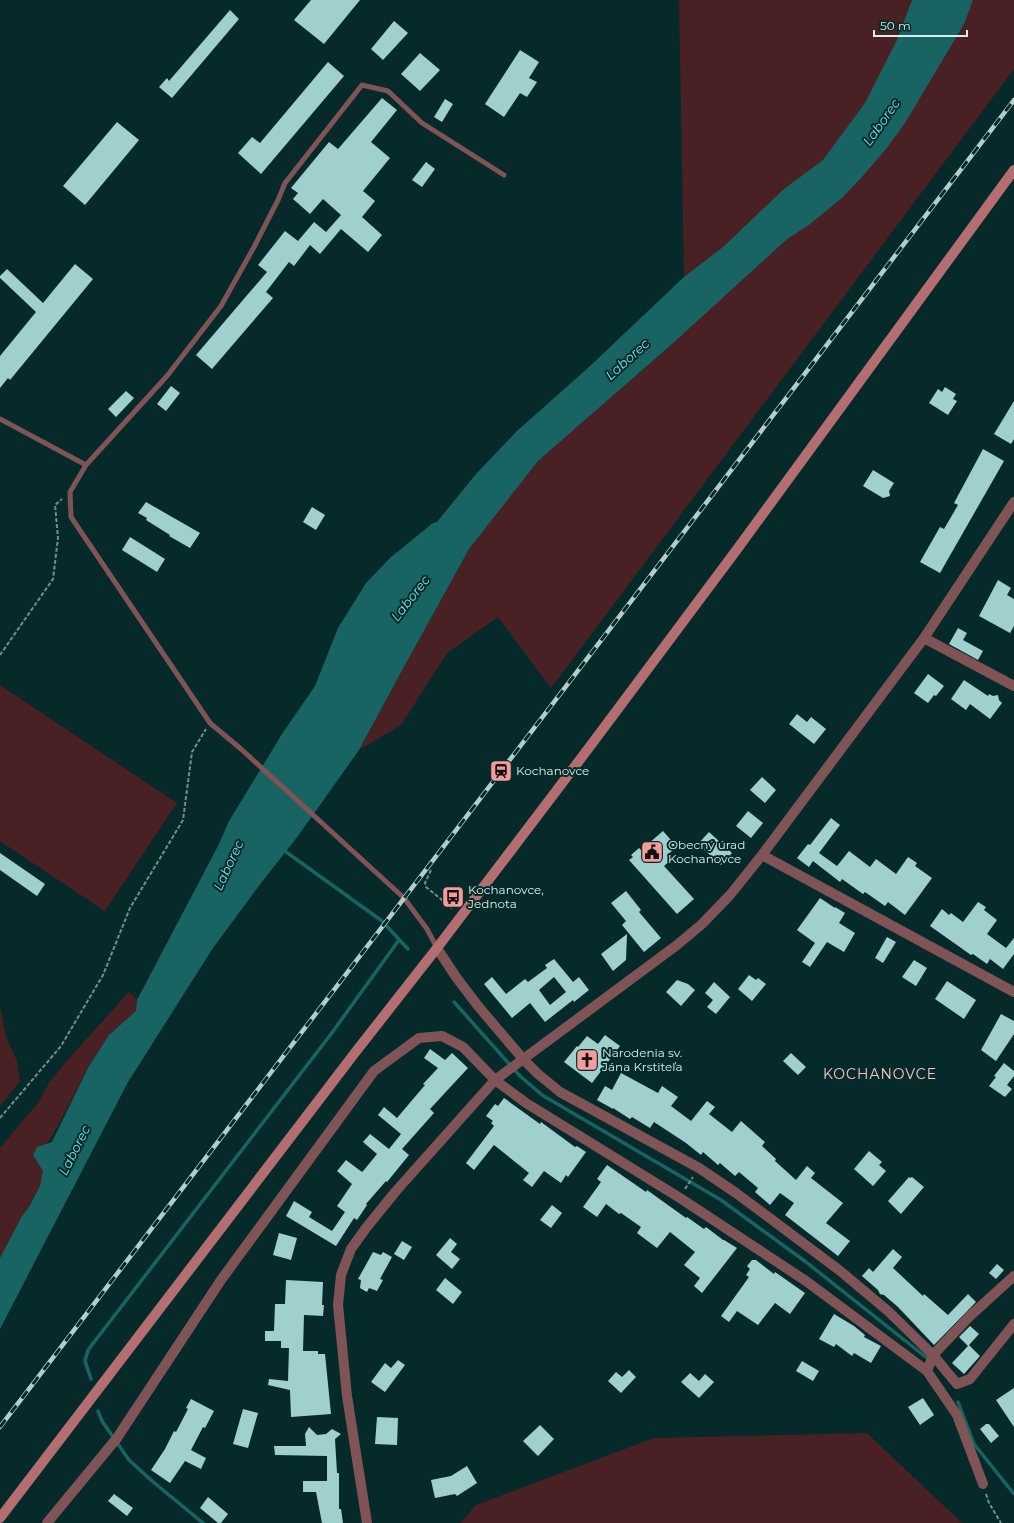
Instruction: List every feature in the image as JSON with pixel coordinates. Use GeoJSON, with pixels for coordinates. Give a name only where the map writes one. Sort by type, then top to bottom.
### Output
{"type":"FeatureCollection","features":[{"type":"Feature","properties":{"kind":"main road"},"geometry":{"type":"LineString","coordinates":[[0,1518],[354,1054],[462,916],[738,548],[1014,170]]}},
{"type":"Feature","properties":{"kind":"street"},"geometry":{"type":"LineString","coordinates":[[367,1523],[347,1396],[338,1305],[341,1275],[351,1250],[366,1228],[427,1154],[495,1080],[647,968],[697,928],[730,895],[762,855],[924,638],[1014,502]]}},
{"type":"Feature","properties":{"kind":"street"},"geometry":{"type":"LineString","coordinates":[[924,638],[1014,686]]}},
{"type":"Feature","properties":{"kind":"street"},"geometry":{"type":"LineString","coordinates":[[762,855],[1014,992]]}},
{"type":"Feature","properties":{"kind":"street"},"geometry":{"type":"LineString","coordinates":[[437,948],[456,977],[520,1061],[560,1092],[699,1168],[748,1201],[839,1270],[888,1311],[933,1355],[956,1384],[970,1379],[1014,1324]]}},
{"type":"Feature","properties":{"kind":"street"},"geometry":{"type":"LineString","coordinates":[[47,1523],[117,1438],[221,1280],[374,1071],[419,1038],[442,1036],[463,1047],[495,1080],[526,1103],[680,1198],[806,1281],[927,1371],[957,1415],[983,1484]]}},
{"type":"Feature","properties":{"kind":"street"},"geometry":{"type":"LineString","coordinates":[[927,1371],[933,1355],[970,1316],[1014,1276]]}},
{"type":"Feature","properties":{"kind":"lane"},"geometry":{"type":"LineString","coordinates":[[437,948],[427,929],[404,898],[210,723],[71,517],[70,492],[86,465],[166,376],[221,306],[254,247],[278,200],[285,182],[362,85],[388,92],[422,123],[504,175]]}},
{"type":"Feature","properties":{"kind":"lane"},"geometry":{"type":"LineString","coordinates":[[0,419],[86,465]]}},
{"type":"Feature","properties":{"kind":"path"},"geometry":{"type":"LineString","coordinates":[[0,655],[54,579],[58,538],[55,504],[70,492]]}},
{"type":"Feature","properties":{"kind":"path"},"geometry":{"type":"LineString","coordinates":[[0,1118],[60,1046],[103,975],[130,908],[183,820],[192,752],[210,723]]}},
{"type":"Feature","properties":{"kind":"path"},"geometry":{"type":"LineString","coordinates":[[431,870],[426,883],[426,888],[462,916]]}},
{"type":"Feature","properties":{"kind":"path"},"geometry":{"type":"LineString","coordinates":[[680,1198],[699,1168]]}},
{"type":"Feature","properties":{"kind":"path"},"geometry":{"type":"LineString","coordinates":[[983,1484],[989,1503],[1001,1523]]}},
{"type":"Feature","properties":{"kind":"shaded area"},"geometry":{"type":"Polygon","coordinates":[[[679,0],[1014,0],[1014,69],[551,688],[498,617],[447,653],[401,725],[359,750],[469,549],[538,461],[672,344],[684,277],[679,0]]]}},
{"type":"Feature","properties":{"kind":"shaded area"},"geometry":{"type":"Polygon","coordinates":[[[0,685],[177,803],[105,911],[0,841],[0,685]]]}},
{"type":"Feature","properties":{"kind":"shaded area"},"geometry":{"type":"Polygon","coordinates":[[[129,992],[137,1000],[136,1011],[109,1035],[89,1066],[51,1138],[46,1144],[37,1147],[43,1171],[40,1186],[0,1259],[0,1148],[38,1103],[49,1083],[70,1057],[129,992]]]}},
{"type":"Feature","properties":{"kind":"shaded area"},"geometry":{"type":"Polygon","coordinates":[[[0,1006],[6,1037],[17,1061],[20,1081],[0,1106],[0,1006]]]}},
{"type":"Feature","properties":{"kind":"shaded area"},"geometry":{"type":"Polygon","coordinates":[[[867,1433],[962,1523],[460,1523],[476,1505],[654,1438],[867,1433]]]}},
{"type":"Feature","properties":{"kind":"water","name":"Laborec"},"geometry":{"type":"Polygon","coordinates":[[[912,0],[973,0],[964,24],[905,123],[886,149],[842,198],[810,224],[786,240],[672,344],[538,461],[469,549],[359,750],[298,836],[213,948],[128,1082],[0,1329],[0,1258],[40,1186],[43,1171],[33,1155],[37,1147],[52,1142],[89,1066],[109,1035],[136,1011],[137,1000],[219,844],[229,821],[282,734],[315,686],[338,628],[366,583],[391,557],[433,523],[437,522],[476,474],[517,431],[589,367],[684,277],[723,247],[784,189],[823,160],[865,103],[897,40],[912,0]]]}},
{"type":"Feature","properties":{"kind":"building"},"geometry":{"type":"Polygon","coordinates":[[[311,0],[360,0],[324,44],[294,20],[311,0]]]}},
{"type":"Feature","properties":{"kind":"building"},"geometry":{"type":"Polygon","coordinates":[[[230,10],[239,19],[172,98],[159,87],[167,78],[169,81],[230,10]]]}},
{"type":"Feature","properties":{"kind":"building"},"geometry":{"type":"Polygon","coordinates":[[[394,21],[408,33],[383,60],[371,49],[394,21]]]}},
{"type":"Feature","properties":{"kind":"building"},"geometry":{"type":"Polygon","coordinates":[[[520,50],[539,62],[529,78],[537,82],[527,97],[520,93],[504,117],[485,104],[520,50]]]}},
{"type":"Feature","properties":{"kind":"building"},"geometry":{"type":"Polygon","coordinates":[[[420,53],[440,70],[420,91],[401,74],[420,53]]]}},
{"type":"Feature","properties":{"kind":"building"},"geometry":{"type":"Polygon","coordinates":[[[328,62],[344,76],[261,174],[238,153],[252,137],[260,143],[328,62]]]}},
{"type":"Feature","properties":{"kind":"building"},"geometry":{"type":"Polygon","coordinates":[[[382,98],[397,110],[371,142],[390,158],[363,191],[375,201],[362,217],[382,235],[368,252],[341,229],[320,254],[310,245],[294,266],[289,262],[266,292],[273,298],[212,369],[196,355],[267,272],[258,265],[285,231],[298,241],[314,222],[326,232],[341,215],[323,199],[310,214],[293,199],[298,193],[291,188],[329,142],[338,149],[382,98]]]}},
{"type":"Feature","properties":{"kind":"building"},"geometry":{"type":"Polygon","coordinates":[[[445,99],[453,104],[442,122],[434,117],[445,99]]]}},
{"type":"Feature","properties":{"kind":"building"},"geometry":{"type":"Polygon","coordinates":[[[117,122],[139,140],[85,205],[63,186],[117,122]]]}},
{"type":"Feature","properties":{"kind":"building"},"geometry":{"type":"Polygon","coordinates":[[[426,162],[435,169],[422,187],[412,180],[426,162]]]}},
{"type":"Feature","properties":{"kind":"building"},"geometry":{"type":"Polygon","coordinates":[[[75,264],[93,279],[10,380],[8,378],[0,388],[0,356],[36,312],[0,278],[0,276],[7,269],[43,303],[75,264]]]}},
{"type":"Feature","properties":{"kind":"building"},"geometry":{"type":"Polygon","coordinates":[[[171,386],[180,393],[166,411],[157,404],[171,386]]]}},
{"type":"Feature","properties":{"kind":"building"},"geometry":{"type":"Polygon","coordinates":[[[945,387],[956,394],[953,399],[957,401],[948,415],[929,403],[938,389],[942,392],[945,387]]]}},
{"type":"Feature","properties":{"kind":"building"},"geometry":{"type":"Polygon","coordinates":[[[126,391],[134,398],[116,417],[108,409],[126,391]]]}},
{"type":"Feature","properties":{"kind":"building"},"geometry":{"type":"Polygon","coordinates":[[[1014,401],[1014,439],[1011,444],[994,434],[1014,401]]]}},
{"type":"Feature","properties":{"kind":"building"},"geometry":{"type":"Polygon","coordinates":[[[983,449],[1004,461],[940,573],[920,562],[940,527],[944,529],[958,505],[954,503],[983,449]]]}},
{"type":"Feature","properties":{"kind":"building"},"geometry":{"type":"Polygon","coordinates":[[[873,470],[894,483],[889,491],[890,496],[883,498],[863,486],[873,470]]]}},
{"type":"Feature","properties":{"kind":"building"},"geometry":{"type":"Polygon","coordinates":[[[146,502],[200,533],[190,548],[169,536],[170,535],[146,520],[147,518],[138,513],[146,502]]]}},
{"type":"Feature","properties":{"kind":"building"},"geometry":{"type":"Polygon","coordinates":[[[312,507],[325,515],[316,530],[303,522],[312,507]]]}},
{"type":"Feature","properties":{"kind":"building"},"geometry":{"type":"Polygon","coordinates":[[[130,537],[165,559],[157,572],[122,550],[130,537]]]}},
{"type":"Feature","properties":{"kind":"building"},"geometry":{"type":"Polygon","coordinates":[[[998,580],[1011,588],[1007,595],[1014,599],[1014,626],[1010,633],[979,616],[998,580]]]}},
{"type":"Feature","properties":{"kind":"building"},"geometry":{"type":"Polygon","coordinates":[[[958,628],[967,633],[963,640],[983,651],[978,660],[949,644],[958,628]]]}},
{"type":"Feature","properties":{"kind":"building"},"geometry":{"type":"Polygon","coordinates":[[[928,674],[944,686],[928,703],[914,693],[928,674]]]}},
{"type":"Feature","properties":{"kind":"building"},"geometry":{"type":"Polygon","coordinates":[[[964,680],[988,696],[989,694],[993,696],[998,695],[999,700],[1002,703],[990,719],[970,704],[966,710],[951,699],[964,680]]]}},
{"type":"Feature","properties":{"kind":"building"},"geometry":{"type":"Polygon","coordinates":[[[797,714],[807,722],[811,717],[826,729],[814,744],[789,724],[797,714]]]}},
{"type":"Feature","properties":{"kind":"building"},"geometry":{"type":"Polygon","coordinates":[[[762,777],[776,790],[765,803],[750,790],[762,777]]]}},
{"type":"Feature","properties":{"kind":"building"},"geometry":{"type":"Polygon","coordinates":[[[748,811],[763,823],[751,838],[736,826],[748,811]]]}},
{"type":"Feature","properties":{"kind":"building"},"geometry":{"type":"Polygon","coordinates":[[[831,818],[840,825],[819,853],[837,866],[849,851],[870,867],[876,859],[896,874],[908,857],[917,863],[915,866],[932,878],[905,915],[888,902],[885,906],[865,892],[863,894],[842,879],[840,882],[813,861],[809,867],[797,858],[808,844],[810,845],[831,818]]]}},
{"type":"Feature","properties":{"kind":"building"},"geometry":{"type":"Polygon","coordinates":[[[663,831],[677,847],[667,855],[671,860],[664,866],[694,899],[677,914],[629,860],[633,857],[631,855],[639,848],[641,850],[663,831]]]}},
{"type":"Feature","properties":{"kind":"building"},"geometry":{"type":"Polygon","coordinates":[[[709,832],[732,853],[721,865],[698,844],[709,832]]]}},
{"type":"Feature","properties":{"kind":"building"},"geometry":{"type":"Polygon","coordinates":[[[0,853],[45,884],[37,896],[0,870],[0,853]]]}},
{"type":"Feature","properties":{"kind":"building"},"geometry":{"type":"Polygon","coordinates":[[[626,891],[641,910],[639,912],[661,938],[644,952],[622,925],[626,921],[611,903],[626,891]]]}},
{"type":"Feature","properties":{"kind":"building"},"geometry":{"type":"Polygon","coordinates":[[[820,898],[845,913],[839,923],[855,933],[844,952],[827,942],[810,967],[802,962],[815,943],[797,930],[820,898]]]}},
{"type":"Feature","properties":{"kind":"building"},"geometry":{"type":"Polygon","coordinates":[[[978,902],[986,907],[984,910],[997,920],[987,934],[1006,948],[1014,938],[1014,954],[1003,969],[990,959],[987,964],[973,954],[971,955],[930,926],[942,909],[949,915],[951,913],[963,922],[978,902]]]}},
{"type":"Feature","properties":{"kind":"building"},"geometry":{"type":"Polygon","coordinates":[[[627,934],[626,960],[613,971],[601,954],[627,934]]]}},
{"type":"Feature","properties":{"kind":"building"},"geometry":{"type":"Polygon","coordinates":[[[887,937],[896,942],[883,963],[875,958],[887,937]]]}},
{"type":"Feature","properties":{"kind":"building"},"geometry":{"type":"Polygon","coordinates":[[[554,959],[573,982],[579,977],[589,990],[574,1002],[573,1000],[545,1022],[530,1003],[512,1018],[484,984],[492,977],[506,994],[525,979],[528,982],[547,968],[545,965],[554,959]],[[554,977],[539,990],[550,1005],[566,992],[554,977]]]}},
{"type":"Feature","properties":{"kind":"building"},"geometry":{"type":"Polygon","coordinates":[[[914,960],[927,968],[916,986],[902,977],[914,960]]]}},
{"type":"Feature","properties":{"kind":"building"},"geometry":{"type":"Polygon","coordinates":[[[749,975],[756,980],[758,978],[766,984],[752,1001],[738,989],[749,975]]]}},
{"type":"Feature","properties":{"kind":"building"},"geometry":{"type":"Polygon","coordinates":[[[677,980],[688,984],[695,990],[681,1006],[666,992],[677,980]]]}},
{"type":"Feature","properties":{"kind":"building"},"geometry":{"type":"Polygon","coordinates":[[[947,981],[976,1000],[964,1019],[935,999],[947,981]]]}},
{"type":"Feature","properties":{"kind":"building"},"geometry":{"type":"Polygon","coordinates":[[[714,982],[730,997],[716,1014],[707,1007],[713,1000],[705,993],[714,982]]]}},
{"type":"Feature","properties":{"kind":"building"},"geometry":{"type":"Polygon","coordinates":[[[1001,1014],[1014,1021],[1014,1034],[996,1061],[981,1050],[1001,1014]]]}},
{"type":"Feature","properties":{"kind":"building","name":"Narodenia sv. Jána Krstiteľa"},"geometry":{"type":"Polygon","coordinates":[[[605,1035],[620,1046],[592,1083],[564,1062],[587,1036],[598,1044],[605,1035]]]}},
{"type":"Feature","properties":{"kind":"building"},"geometry":{"type":"Polygon","coordinates":[[[430,1049],[445,1060],[452,1053],[468,1068],[430,1109],[434,1113],[402,1149],[409,1155],[387,1182],[386,1181],[366,1204],[367,1205],[357,1220],[354,1218],[336,1246],[286,1216],[294,1201],[312,1212],[309,1217],[332,1231],[345,1212],[337,1206],[352,1184],[337,1171],[346,1160],[362,1172],[364,1170],[377,1154],[363,1142],[370,1134],[389,1149],[401,1134],[378,1115],[384,1107],[397,1118],[425,1085],[423,1084],[438,1068],[424,1058],[430,1049]]]}},
{"type":"Feature","properties":{"kind":"building"},"geometry":{"type":"Polygon","coordinates":[[[791,1053],[806,1067],[798,1075],[783,1061],[791,1053]]]}},
{"type":"Feature","properties":{"kind":"building"},"geometry":{"type":"Polygon","coordinates":[[[1004,1063],[1014,1071],[1014,1076],[1007,1085],[1012,1089],[1005,1097],[989,1086],[996,1077],[994,1076],[1004,1063]]]}},
{"type":"Feature","properties":{"kind":"building"},"geometry":{"type":"Polygon","coordinates":[[[621,1073],[658,1093],[662,1086],[678,1097],[671,1106],[691,1121],[707,1101],[715,1107],[709,1114],[732,1132],[741,1121],[765,1142],[762,1146],[776,1159],[775,1161],[796,1180],[807,1166],[815,1173],[811,1178],[843,1203],[826,1223],[850,1241],[838,1256],[785,1215],[794,1203],[780,1193],[770,1205],[755,1192],[758,1188],[739,1172],[735,1176],[720,1163],[718,1165],[703,1152],[701,1155],[686,1143],[654,1122],[650,1128],[632,1117],[630,1119],[597,1100],[605,1086],[612,1090],[621,1073]]]}},
{"type":"Feature","properties":{"kind":"building"},"geometry":{"type":"Polygon","coordinates":[[[504,1098],[540,1124],[541,1122],[575,1147],[577,1146],[586,1152],[568,1177],[566,1175],[561,1183],[544,1171],[532,1187],[523,1180],[529,1173],[494,1145],[474,1170],[466,1163],[494,1126],[491,1123],[493,1121],[486,1116],[495,1104],[498,1106],[504,1098]]]}},
{"type":"Feature","properties":{"kind":"building"},"geometry":{"type":"Polygon","coordinates":[[[869,1151],[882,1162],[879,1165],[886,1171],[873,1186],[854,1169],[869,1151]]]}},
{"type":"Feature","properties":{"kind":"building"},"geometry":{"type":"Polygon","coordinates":[[[607,1165],[646,1192],[647,1190],[686,1218],[687,1217],[704,1229],[706,1227],[723,1240],[737,1248],[702,1293],[694,1286],[700,1278],[684,1265],[695,1252],[670,1232],[657,1248],[637,1233],[641,1227],[621,1213],[619,1214],[606,1204],[597,1217],[583,1207],[601,1182],[597,1179],[607,1165]]]}},
{"type":"Feature","properties":{"kind":"building"},"geometry":{"type":"Polygon","coordinates":[[[909,1177],[912,1177],[924,1187],[901,1214],[888,1201],[909,1177]]]}},
{"type":"Feature","properties":{"kind":"building"},"geometry":{"type":"Polygon","coordinates":[[[552,1205],[562,1213],[551,1228],[540,1220],[552,1205]]]}},
{"type":"Feature","properties":{"kind":"building"},"geometry":{"type":"Polygon","coordinates":[[[279,1233],[297,1238],[291,1260],[273,1255],[279,1233]]]}},
{"type":"Feature","properties":{"kind":"building"},"geometry":{"type":"Polygon","coordinates":[[[450,1238],[457,1244],[451,1252],[460,1259],[452,1269],[436,1255],[450,1238]]]}},
{"type":"Feature","properties":{"kind":"building"},"geometry":{"type":"Polygon","coordinates":[[[402,1241],[412,1247],[404,1260],[394,1254],[402,1241]]]}},
{"type":"Feature","properties":{"kind":"building"},"geometry":{"type":"Polygon","coordinates":[[[893,1249],[902,1257],[893,1268],[923,1296],[924,1294],[948,1315],[968,1294],[976,1302],[934,1345],[898,1307],[884,1295],[880,1294],[878,1290],[862,1276],[869,1268],[873,1272],[893,1249]]]}},
{"type":"Feature","properties":{"kind":"building"},"geometry":{"type":"Polygon","coordinates":[[[373,1252],[381,1255],[383,1252],[392,1257],[380,1279],[383,1280],[377,1291],[369,1288],[367,1292],[360,1288],[361,1280],[358,1279],[373,1252]]]}},
{"type":"Feature","properties":{"kind":"building"},"geometry":{"type":"Polygon","coordinates":[[[752,1260],[756,1260],[774,1274],[775,1272],[805,1293],[790,1314],[775,1303],[758,1325],[737,1311],[729,1322],[721,1316],[749,1277],[746,1275],[750,1269],[747,1266],[752,1260]]]}},
{"type":"Feature","properties":{"kind":"building"},"geometry":{"type":"Polygon","coordinates":[[[997,1264],[1004,1270],[996,1279],[989,1273],[997,1264]]]}},
{"type":"Feature","properties":{"kind":"building"},"geometry":{"type":"Polygon","coordinates":[[[445,1278],[462,1292],[453,1304],[436,1290],[445,1278]]]}},
{"type":"Feature","properties":{"kind":"building"},"geometry":{"type":"Polygon","coordinates":[[[286,1280],[323,1282],[323,1316],[304,1315],[303,1351],[318,1351],[318,1354],[325,1354],[331,1414],[291,1417],[290,1390],[268,1385],[269,1379],[288,1381],[289,1348],[281,1348],[281,1341],[265,1341],[265,1331],[274,1331],[275,1304],[285,1304],[286,1280]]]}},
{"type":"Feature","properties":{"kind":"building"},"geometry":{"type":"Polygon","coordinates":[[[834,1314],[854,1326],[865,1335],[864,1337],[881,1346],[871,1363],[854,1353],[852,1356],[836,1344],[834,1347],[819,1339],[834,1314]]]}},
{"type":"Feature","properties":{"kind":"building"},"geometry":{"type":"Polygon","coordinates":[[[970,1326],[979,1334],[969,1345],[980,1356],[964,1374],[952,1363],[968,1346],[959,1337],[970,1326]]]}},
{"type":"Feature","properties":{"kind":"building"},"geometry":{"type":"Polygon","coordinates":[[[398,1360],[405,1365],[385,1392],[371,1382],[385,1363],[391,1368],[398,1360]]]}},
{"type":"Feature","properties":{"kind":"building"},"geometry":{"type":"Polygon","coordinates":[[[802,1361],[819,1371],[813,1381],[796,1371],[802,1361]]]}},
{"type":"Feature","properties":{"kind":"building"},"geometry":{"type":"Polygon","coordinates":[[[629,1370],[636,1377],[621,1393],[608,1381],[616,1372],[622,1377],[629,1370]]]}},
{"type":"Feature","properties":{"kind":"building"},"geometry":{"type":"Polygon","coordinates":[[[690,1373],[699,1381],[705,1374],[714,1382],[699,1398],[681,1382],[690,1373]]]}},
{"type":"Feature","properties":{"kind":"building"},"geometry":{"type":"Polygon","coordinates":[[[1014,1388],[1014,1427],[996,1400],[1014,1388]]]}},
{"type":"Feature","properties":{"kind":"building"},"geometry":{"type":"Polygon","coordinates":[[[923,1398],[934,1415],[920,1425],[908,1407],[923,1398]]]}},
{"type":"Feature","properties":{"kind":"building"},"geometry":{"type":"Polygon","coordinates":[[[191,1399],[214,1411],[205,1428],[203,1427],[191,1450],[206,1458],[201,1469],[185,1461],[170,1483],[151,1470],[165,1449],[174,1431],[176,1432],[188,1409],[186,1408],[191,1399]]]}},
{"type":"Feature","properties":{"kind":"building"},"geometry":{"type":"Polygon","coordinates":[[[243,1409],[258,1413],[248,1448],[233,1444],[243,1409]]]}},
{"type":"Feature","properties":{"kind":"building"},"geometry":{"type":"Polygon","coordinates":[[[377,1417],[398,1418],[397,1445],[375,1444],[377,1417]]]}},
{"type":"Feature","properties":{"kind":"building"},"geometry":{"type":"Polygon","coordinates":[[[986,1424],[989,1424],[999,1436],[991,1443],[980,1429],[986,1424]]]}},
{"type":"Feature","properties":{"kind":"building"},"geometry":{"type":"Polygon","coordinates":[[[540,1425],[554,1439],[538,1456],[523,1441],[540,1425]]]}},
{"type":"Feature","properties":{"kind":"building"},"geometry":{"type":"Polygon","coordinates":[[[309,1427],[317,1435],[326,1434],[332,1429],[341,1434],[335,1439],[337,1473],[339,1473],[339,1509],[341,1509],[343,1523],[322,1523],[316,1492],[303,1492],[303,1481],[327,1481],[327,1456],[275,1455],[274,1446],[306,1446],[305,1434],[309,1427]]]}},
{"type":"Feature","properties":{"kind":"building"},"geometry":{"type":"Polygon","coordinates":[[[467,1466],[477,1483],[457,1496],[455,1494],[435,1498],[431,1480],[451,1476],[467,1466]]]}},
{"type":"Feature","properties":{"kind":"building"},"geometry":{"type":"Polygon","coordinates":[[[114,1494],[133,1508],[127,1516],[108,1501],[114,1494]]]}},
{"type":"Feature","properties":{"kind":"building"},"geometry":{"type":"Polygon","coordinates":[[[208,1497],[228,1514],[221,1523],[218,1523],[200,1508],[208,1497]]]}},
{"type":"Feature","properties":{"kind":"waterway"},"geometry":{"type":"LineString","coordinates":[[282,849],[382,921],[408,949]]}},
{"type":"Feature","properties":{"kind":"waterway"},"geometry":{"type":"LineString","coordinates":[[91,1379],[85,1361],[88,1350],[331,1034],[399,940]]}},
{"type":"Feature","properties":{"kind":"waterway"},"geometry":{"type":"LineString","coordinates":[[454,1002],[520,1076],[542,1095],[721,1200],[806,1262],[927,1358]]}},
{"type":"Feature","properties":{"kind":"waterway"},"geometry":{"type":"LineString","coordinates":[[958,1402],[974,1444],[1014,1494]]}},
{"type":"Feature","properties":{"kind":"waterway"},"geometry":{"type":"LineString","coordinates":[[98,1411],[102,1421],[129,1460],[203,1523]]}},
{"type":"Feature","properties":{"kind":"railway"},"geometry":{"type":"LineString","coordinates":[[0,1427],[1014,100]]}},
{"type":"Feature","properties":{"kind":"place","name":"Kochanovce"},"geometry":{"type":"Point","coordinates":[501,771]}},
{"type":"Feature","properties":{"kind":"place","name":"Obecný úrad Kochanovce"},"geometry":{"type":"Point","coordinates":[652,852]}},
{"type":"Feature","properties":{"kind":"place","name":"Kochanovce, Jednota"},"geometry":{"type":"Point","coordinates":[453,897]}},
{"type":"Feature","properties":{"kind":"place","name":"Narodenia sv. Jána Krstiteľa"},"geometry":{"type":"Point","coordinates":[587,1060]}},
{"type":"Feature","properties":{"kind":"district","name":"KOCHANOVCE"},"geometry":{"type":"Point","coordinates":[880,1074]}}]}
